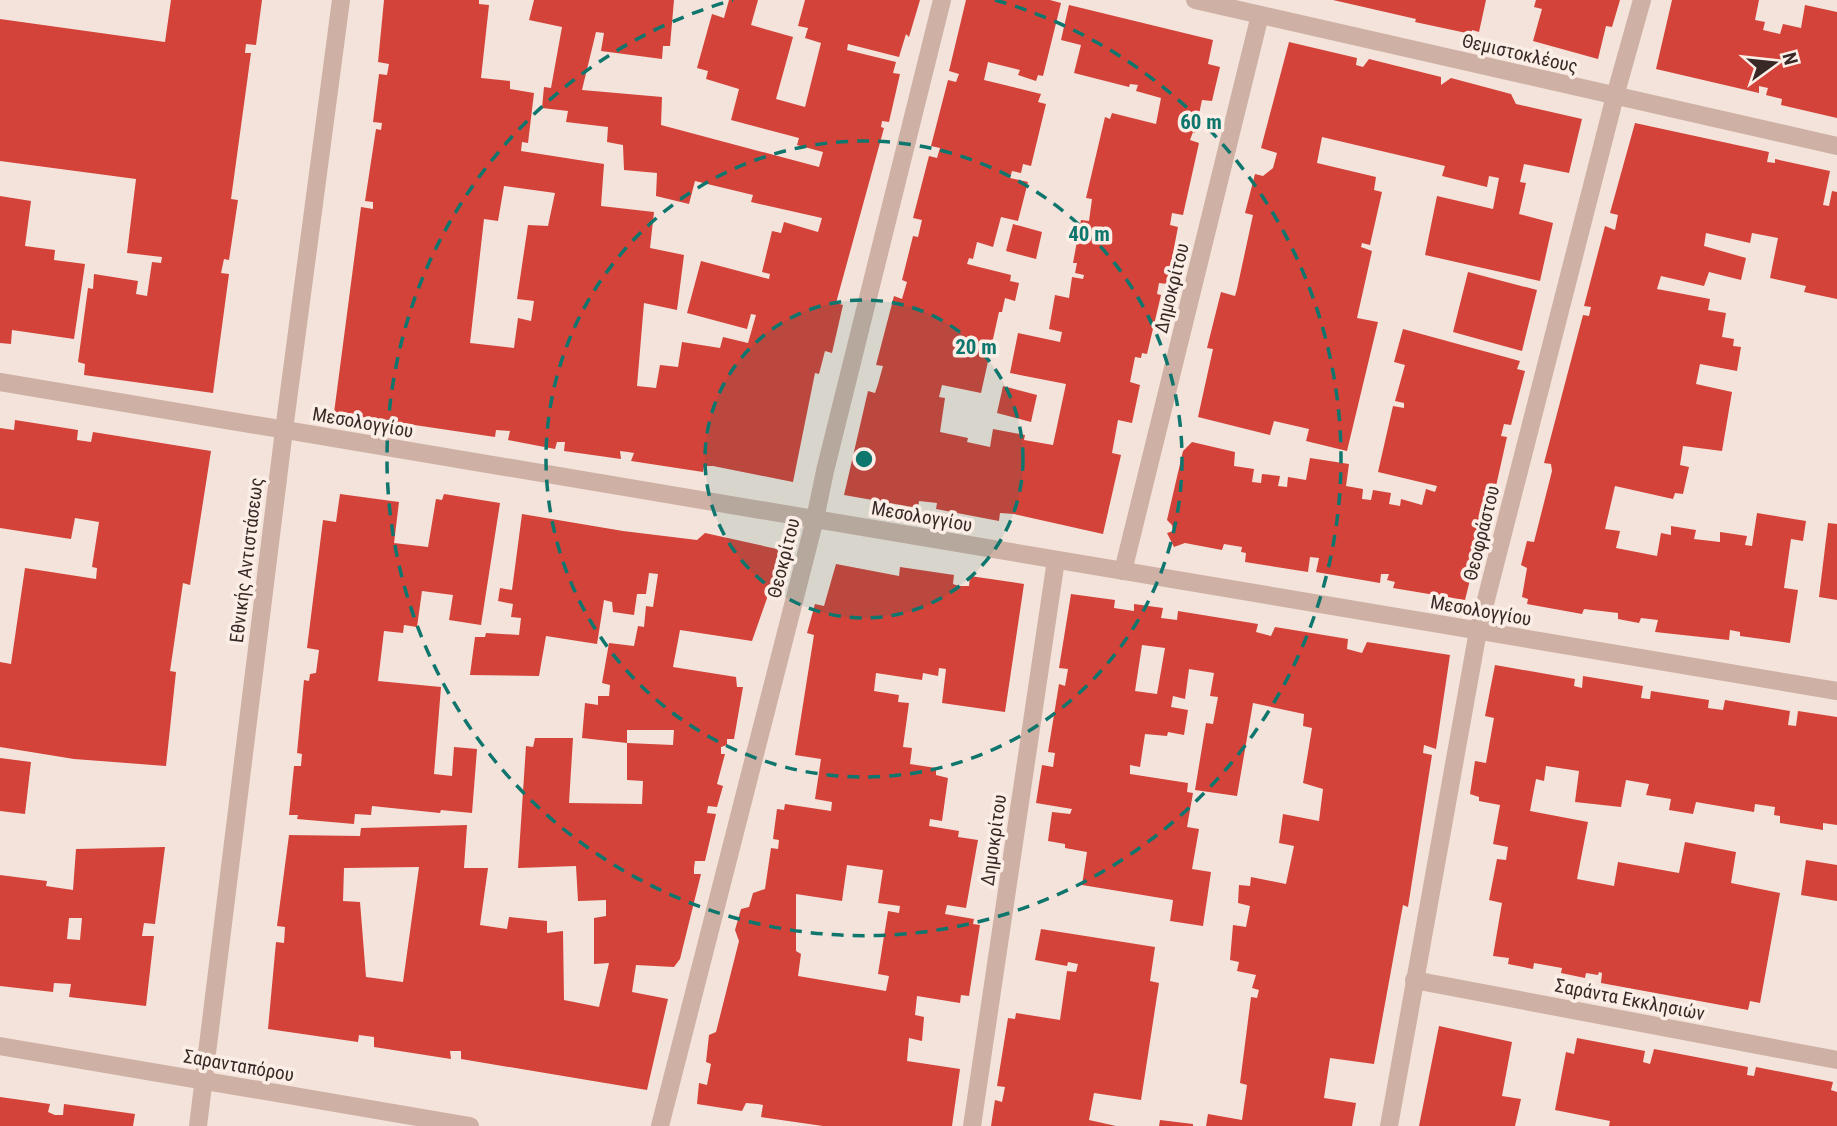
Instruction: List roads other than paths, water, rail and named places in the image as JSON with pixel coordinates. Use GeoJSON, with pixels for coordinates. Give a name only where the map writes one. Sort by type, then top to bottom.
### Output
{"type":"FeatureCollection","features":[{"type":"Feature","properties":{"kind":"street","name":"Εθνικής Αντιστάσεως"},"geometry":{"type":"LineString","coordinates":[[198,1126],[284,430],[341,0]]}},
{"type":"Feature","properties":{"kind":"street","name":"Θεοκρίτου"},"geometry":{"type":"LineString","coordinates":[[660,1126],[815,519],[942,0]]}},
{"type":"Feature","properties":{"kind":"street","name":"Θεμιστοκλέους"},"geometry":{"type":"LineString","coordinates":[[1195,0],[1837,146]]}},
{"type":"Feature","properties":{"kind":"street","name":"Θεοφράστου"},"geometry":{"type":"LineString","coordinates":[[1389,1126],[1478,631],[1642,0]]}},
{"type":"Feature","properties":{"kind":"street","name":"Δημοκρίτου"},"geometry":{"type":"LineString","coordinates":[[1123,571],[1260,15]]}},
{"type":"Feature","properties":{"kind":"street","name":"Μεσολογγίου"},"geometry":{"type":"LineString","coordinates":[[0,382],[1837,691]]}},
{"type":"Feature","properties":{"kind":"street","name":"Δημοκρίτου"},"geometry":{"type":"LineString","coordinates":[[972,1126],[1056,560]]}},
{"type":"Feature","properties":{"kind":"street","name":"Σαράντα Εκκλησιών"},"geometry":{"type":"LineString","coordinates":[[1414,980],[1837,1060]]}},
{"type":"Feature","properties":{"kind":"street","name":"Σαρανταπόρου"},"geometry":{"type":"LineString","coordinates":[[0,1046],[470,1126]]}}]}
